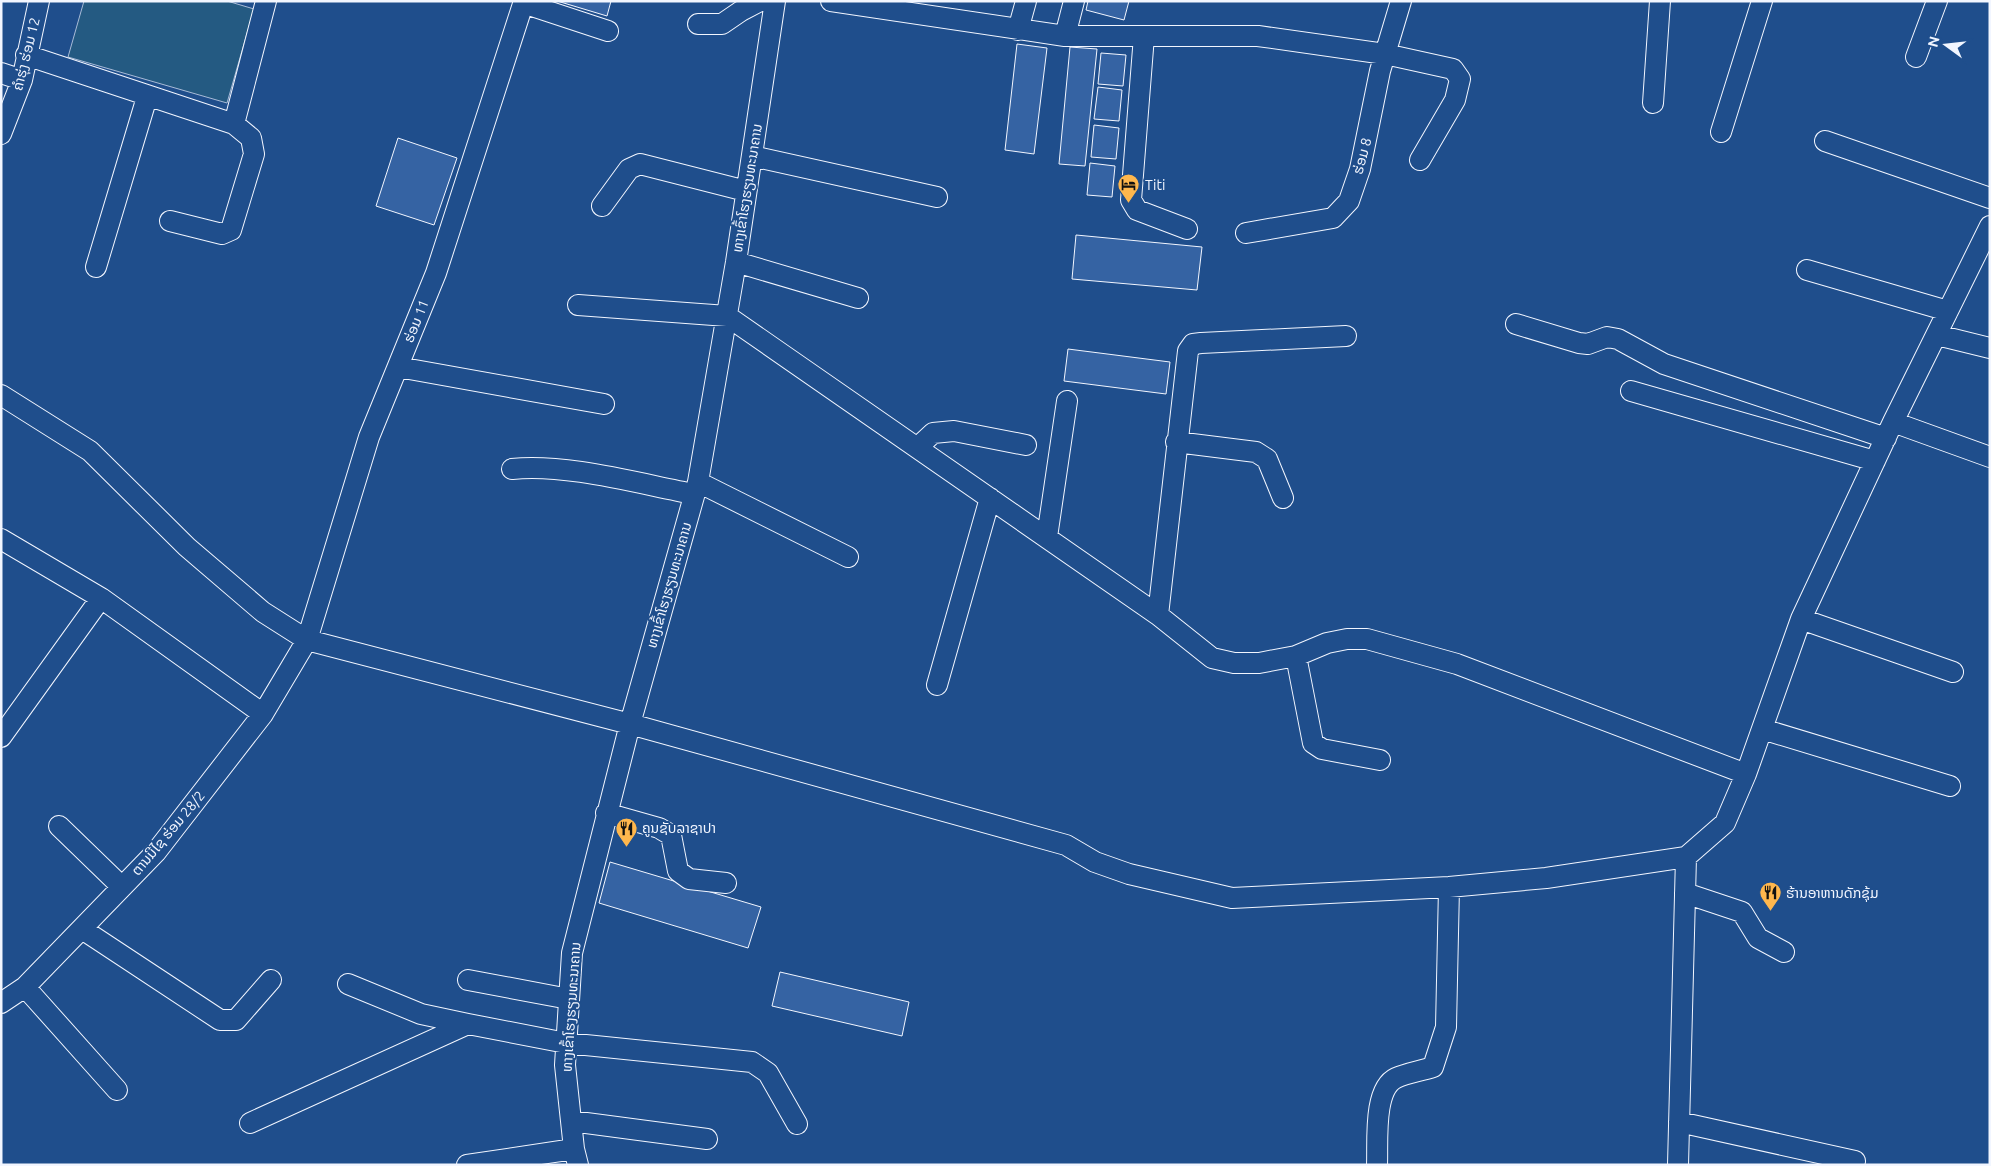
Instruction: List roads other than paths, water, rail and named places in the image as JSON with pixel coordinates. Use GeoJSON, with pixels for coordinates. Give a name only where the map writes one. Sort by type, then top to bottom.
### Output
{"type":"FeatureCollection","features":[{"type":"Feature","properties":{"kind":"street","name":"ຄໍາຮຸ່ງ ຮ່ອມ 12"},"geometry":{"type":"LineString","coordinates":[[1,134],[22,80],[39,1]]}},
{"type":"Feature","properties":{"kind":"street"},"geometry":{"type":"LineString","coordinates":[[234,124],[266,1]]}},
{"type":"Feature","properties":{"kind":"street"},"geometry":{"type":"LineString","coordinates":[[698,24],[722,24],[760,1]]}},
{"type":"Feature","properties":{"kind":"street","name":"ທາງເຂົ້າໂຮງຮຽນທະນາຄານ"},"geometry":{"type":"LineString","coordinates":[[576,1157],[565,1064],[572,953],[606,813],[696,488],[736,262],[775,1]]}},
{"type":"Feature","properties":{"kind":"street"},"geometry":{"type":"LineString","coordinates":[[831,1],[1065,36],[1258,36],[1385,54],[1453,70],[1460,78],[1455,100],[1420,160]]}},
{"type":"Feature","properties":{"kind":"street"},"geometry":{"type":"LineString","coordinates":[[1018,30],[1026,1]]}},
{"type":"Feature","properties":{"kind":"street"},"geometry":{"type":"LineString","coordinates":[[1065,36],[1074,1]]}},
{"type":"Feature","properties":{"kind":"street","name":"ຮ່ອມ 8"},"geometry":{"type":"LineString","coordinates":[[1246,233],[1333,218],[1349,201],[1362,162],[1385,54],[1401,1]]}},
{"type":"Feature","properties":{"kind":"street"},"geometry":{"type":"LineString","coordinates":[[1653,103],[1660,1]]}},
{"type":"Feature","properties":{"kind":"street"},"geometry":{"type":"LineString","coordinates":[[1721,132],[1762,1]]}},
{"type":"Feature","properties":{"kind":"street"},"geometry":{"type":"LineString","coordinates":[[1916,57],[1938,1]]}},
{"type":"Feature","properties":{"kind":"street"},"geometry":{"type":"LineString","coordinates":[[524,2],[608,31]]}},
{"type":"Feature","properties":{"kind":"street","name":"ຮ່ອມ 11"},"geometry":{"type":"LineString","coordinates":[[307,640],[369,437],[436,274],[524,2]]}},
{"type":"Feature","properties":{"kind":"street"},"geometry":{"type":"LineString","coordinates":[[1144,36],[1131,200],[1137,210],[1187,229]]}},
{"type":"Feature","properties":{"kind":"street"},"geometry":{"type":"LineString","coordinates":[[26,55],[147,97],[234,124],[251,138],[254,154],[231,230],[222,234],[170,221]]}},
{"type":"Feature","properties":{"kind":"street"},"geometry":{"type":"LineString","coordinates":[[1,73],[22,80]]}},
{"type":"Feature","properties":{"kind":"street"},"geometry":{"type":"LineString","coordinates":[[96,267],[147,97]]}},
{"type":"Feature","properties":{"kind":"street"},"geometry":{"type":"LineString","coordinates":[[1825,141],[1990,198]]}},
{"type":"Feature","properties":{"kind":"street"},"geometry":{"type":"LineString","coordinates":[[752,156],[936,197]]}},
{"type":"Feature","properties":{"kind":"street"},"geometry":{"type":"LineString","coordinates":[[602,206],[629,169],[640,164],[746,191]]}},
{"type":"Feature","properties":{"kind":"street"},"geometry":{"type":"LineString","coordinates":[[1,395],[90,451],[187,547],[263,612],[307,640],[630,724],[1066,845],[1095,862],[1128,874],[1232,898],[1450,887],[1546,878],[1686,858],[1725,822],[1746,774],[1801,619],[1875,461],[1990,226]]}},
{"type":"Feature","properties":{"kind":"street"},"geometry":{"type":"LineString","coordinates":[[736,262],[858,298]]}},
{"type":"Feature","properties":{"kind":"street"},"geometry":{"type":"LineString","coordinates":[[1807,270],[1948,310]]}},
{"type":"Feature","properties":{"kind":"street"},"geometry":{"type":"LineString","coordinates":[[578,305],[726,316],[918,447],[1158,615],[1212,658],[1234,663],[1259,663],[1296,656],[1327,642],[1367,639],[1457,664],[1746,774]]}},
{"type":"Feature","properties":{"kind":"street"},"geometry":{"type":"LineString","coordinates":[[1516,324],[1580,343],[1588,344],[1607,337],[1618,339],[1664,364],[1990,457]]}},
{"type":"Feature","properties":{"kind":"street"},"geometry":{"type":"LineString","coordinates":[[1937,335],[1990,348]]}},
{"type":"Feature","properties":{"kind":"street"},"geometry":{"type":"LineString","coordinates":[[1158,615],[1176,442],[1188,351],[1193,344],[1346,336]]}},
{"type":"Feature","properties":{"kind":"street"},"geometry":{"type":"LineString","coordinates":[[398,366],[604,404]]}},
{"type":"Feature","properties":{"kind":"street"},"geometry":{"type":"LineString","coordinates":[[1631,391],[1875,461]]}},
{"type":"Feature","properties":{"kind":"street"},"geometry":{"type":"LineString","coordinates":[[1047,537],[1068,401]]}},
{"type":"Feature","properties":{"kind":"street"},"geometry":{"type":"LineString","coordinates":[[918,447],[933,433],[954,431],[1026,445]]}},
{"type":"Feature","properties":{"kind":"street"},"geometry":{"type":"LineString","coordinates":[[1176,442],[1256,452],[1267,459],[1283,498]]}},
{"type":"Feature","properties":{"kind":"street"},"geometry":{"type":"LineString","coordinates":[[512,469],[532,467],[564,470],[696,488],[848,558]]}},
{"type":"Feature","properties":{"kind":"street"},"geometry":{"type":"LineString","coordinates":[[937,685],[990,498]]}},
{"type":"Feature","properties":{"kind":"street"},"geometry":{"type":"LineString","coordinates":[[1,539],[101,598],[263,714]]}},
{"type":"Feature","properties":{"kind":"street"},"geometry":{"type":"LineString","coordinates":[[1,737],[101,598]]}},
{"type":"Feature","properties":{"kind":"street"},"geometry":{"type":"LineString","coordinates":[[1801,619],[1953,672]]}},
{"type":"Feature","properties":{"kind":"street","name":"ຕານມີໄຊ ຮ່ອມ 28/2"},"geometry":{"type":"LineString","coordinates":[[1,1004],[25,987],[156,852],[263,714],[307,640]]}},
{"type":"Feature","properties":{"kind":"street"},"geometry":{"type":"LineString","coordinates":[[1296,656],[1313,742],[1322,749],[1380,760]]}},
{"type":"Feature","properties":{"kind":"street"},"geometry":{"type":"LineString","coordinates":[[1762,729],[1950,786]]}},
{"type":"Feature","properties":{"kind":"street"},"geometry":{"type":"LineString","coordinates":[[606,813],[659,828],[671,835],[678,871],[689,879],[726,883]]}},
{"type":"Feature","properties":{"kind":"street"},"geometry":{"type":"LineString","coordinates":[[59,826],[122,887]]}},
{"type":"Feature","properties":{"kind":"street"},"geometry":{"type":"LineString","coordinates":[[1678,1165],[1686,858]]}},
{"type":"Feature","properties":{"kind":"street"},"geometry":{"type":"LineString","coordinates":[[1377,1165],[1381,1096],[1388,1084],[1396,1078],[1433,1067],[1446,1027],[1450,887]]}},
{"type":"Feature","properties":{"kind":"street"},"geometry":{"type":"LineString","coordinates":[[1685,893],[1742,912],[1758,938],[1784,952]]}},
{"type":"Feature","properties":{"kind":"street"},"geometry":{"type":"LineString","coordinates":[[82,928],[220,1020],[236,1020],[271,980]]}},
{"type":"Feature","properties":{"kind":"street"},"geometry":{"type":"LineString","coordinates":[[468,980],[569,999]]}},
{"type":"Feature","properties":{"kind":"street"},"geometry":{"type":"LineString","coordinates":[[348,984],[421,1014],[566,1043],[752,1062],[768,1073],[797,1124]]}},
{"type":"Feature","properties":{"kind":"street"},"geometry":{"type":"LineString","coordinates":[[25,987],[117,1090]]}},
{"type":"Feature","properties":{"kind":"street"},"geometry":{"type":"LineString","coordinates":[[250,1123],[468,1024]]}},
{"type":"Feature","properties":{"kind":"street"},"geometry":{"type":"LineString","coordinates":[[571,1121],[707,1139]]}},
{"type":"Feature","properties":{"kind":"street"},"geometry":{"type":"LineString","coordinates":[[1678,1122],[1855,1161]]}},
{"type":"Feature","properties":{"kind":"street"},"geometry":{"type":"LineString","coordinates":[[467,1165],[576,1157]]}},
{"type":"Feature","properties":{"kind":"place","name":"Titi"},"geometry":{"type":"Point","coordinates":[1129,204]}},
{"type":"Feature","properties":{"kind":"place","name":"ຄູນຊັບລາຊາປາ"},"geometry":{"type":"Point","coordinates":[626,847]}},
{"type":"Feature","properties":{"kind":"place","name":"ຮ້ານອາຫານດັກຊຸ້ມ"},"geometry":{"type":"Point","coordinates":[1770,912]}}]}
